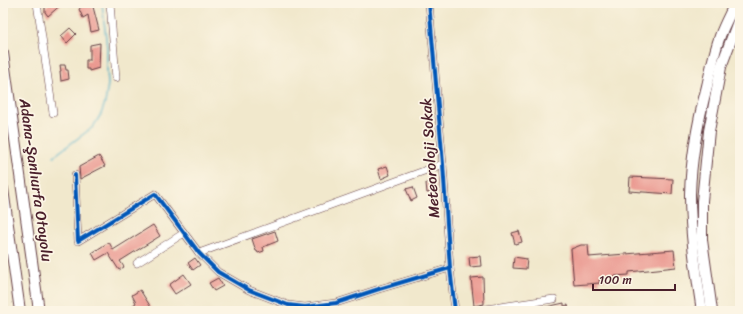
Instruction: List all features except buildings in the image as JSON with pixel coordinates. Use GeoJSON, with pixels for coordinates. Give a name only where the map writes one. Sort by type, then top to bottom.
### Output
{"type":"FeatureCollection","features":[{"type":"Feature","properties":{"kind":"highway"},"geometry":{"type":"LineString","coordinates":[[702,311],[691,224],[690,193],[694,146],[703,102],[720,36],[735,3]]}},
{"type":"Feature","properties":{"kind":"highway"},"geometry":{"type":"LineString","coordinates":[[712,311],[702,240],[702,201],[708,131],[721,67],[740,16]]}},
{"type":"Feature","properties":{"kind":"highway","name":"Adana-Şanlıurfa Otoyolu"},"geometry":{"type":"LineString","coordinates":[[3,53],[39,311]]}},
{"type":"Feature","properties":{"kind":"highway"},"geometry":{"type":"LineString","coordinates":[[3,189],[20,311]]}},
{"type":"Feature","properties":{"kind":"street"},"geometry":{"type":"LineString","coordinates":[[37,3],[53,113]]}},
{"type":"Feature","properties":{"kind":"street"},"geometry":{"type":"LineString","coordinates":[[110,3],[116,78]]}},
{"type":"Feature","properties":{"kind":"street","name":"Meteoroloji Sokak"},"geometry":{"type":"LineString","coordinates":[[429,3],[443,164],[450,268],[455,311]]}},
{"type":"Feature","properties":{"kind":"street"},"geometry":{"type":"LineString","coordinates":[[199,253],[443,164]]}},
{"type":"Feature","properties":{"kind":"street"},"geometry":{"type":"LineString","coordinates":[[75,176],[78,241],[154,194],[199,253],[218,272],[250,290],[288,305],[305,307],[336,303],[450,268]]}},
{"type":"Feature","properties":{"kind":"street"},"geometry":{"type":"LineString","coordinates":[[137,263],[184,233]]}},
{"type":"Feature","properties":{"kind":"street"},"geometry":{"type":"LineString","coordinates":[[472,311],[554,299]]}},
{"type":"Feature","properties":{"kind":"waterway"},"geometry":{"type":"LineString","coordinates":[[54,156],[93,127],[101,114],[105,103],[108,84],[107,47],[102,3]]}},
{"type":"Feature","properties":{"kind":"cycle path"},"geometry":{"type":"LineString","coordinates":[[429,3],[443,164],[450,268],[455,311]]}},
{"type":"Feature","properties":{"kind":"cycle path"},"geometry":{"type":"LineString","coordinates":[[75,175],[78,241],[155,194],[199,253],[218,272],[249,290],[288,305],[305,307],[336,303],[450,268]]}}]}
